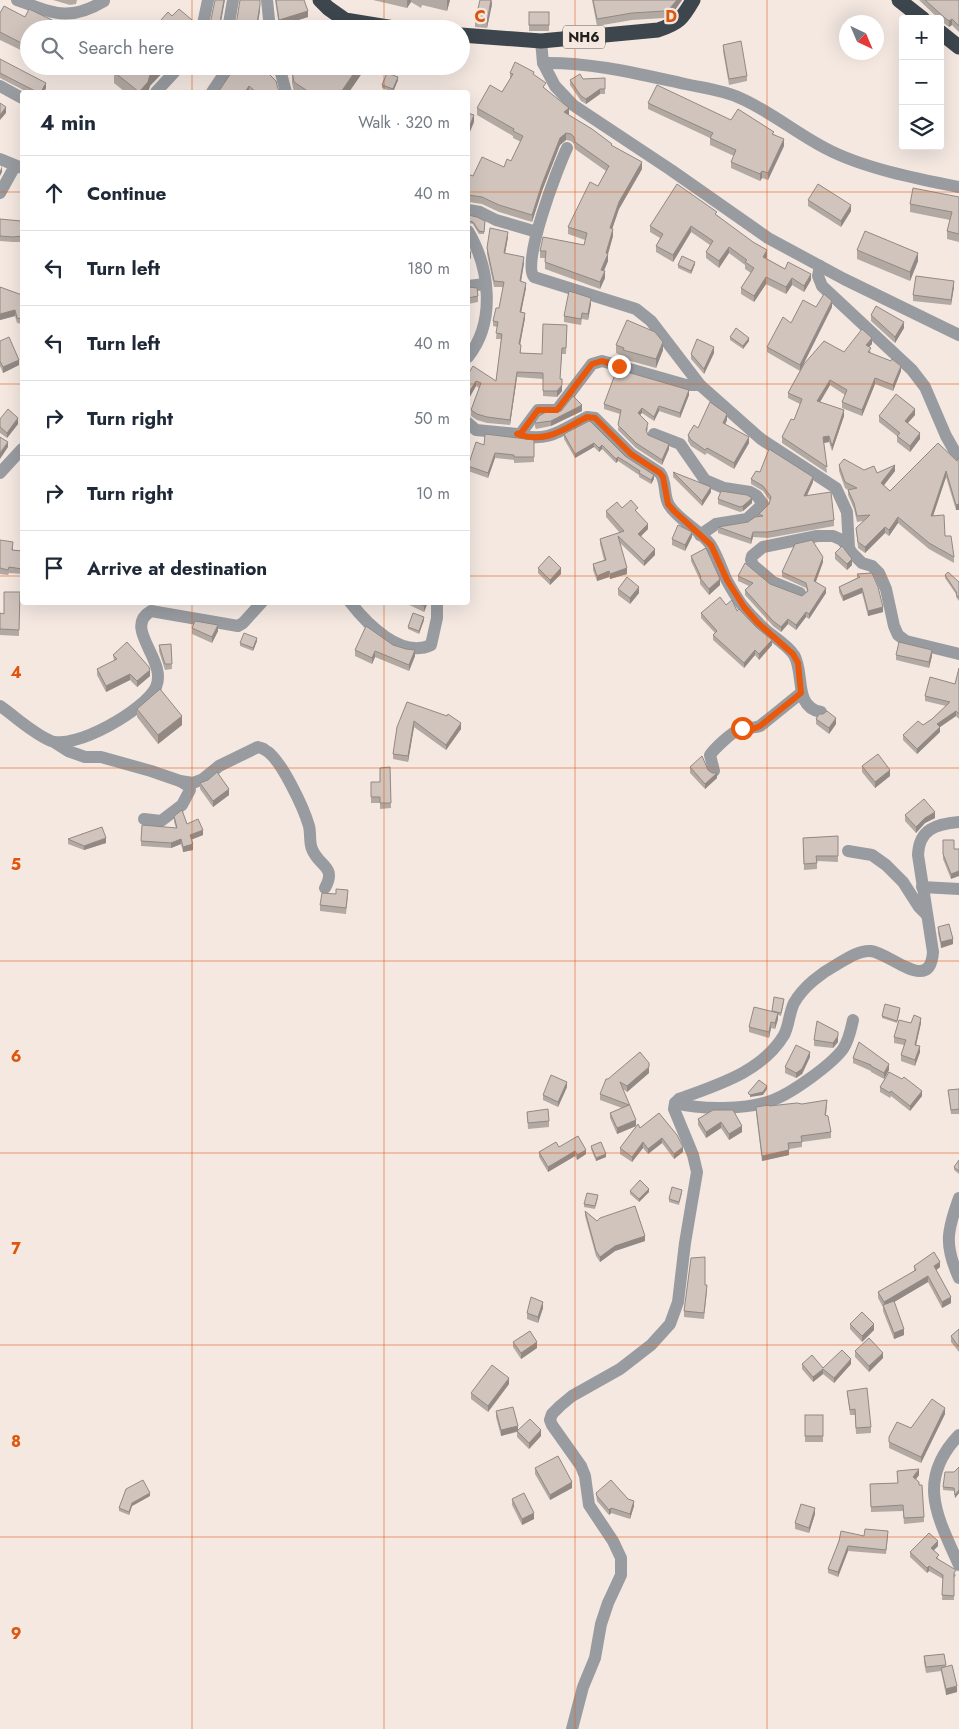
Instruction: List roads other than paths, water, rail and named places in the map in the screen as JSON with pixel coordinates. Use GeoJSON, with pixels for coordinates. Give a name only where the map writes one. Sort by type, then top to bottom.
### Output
{"type":"FeatureCollection","features":[{"type":"Feature","properties":{"kind":"highway"},"geometry":{"type":"LineString","coordinates":[[320,0],[344,20]]}},
{"type":"Feature","properties":{"kind":"highway","name":"NH6"},"geometry":{"type":"LineString","coordinates":[[470,36],[541,41],[658,30],[675,24],[685,14],[693,0]]}},
{"type":"Feature","properties":{"kind":"highway"},"geometry":{"type":"LineString","coordinates":[[899,0],[918,15]]}},
{"type":"Feature","properties":{"kind":"highway"},"geometry":{"type":"LineString","coordinates":[[944,35],[959,47]]}},
{"type":"Feature","properties":{"kind":"street"},"geometry":{"type":"LineString","coordinates":[[17,0],[63,15],[88,11],[104,1]]}},
{"type":"Feature","properties":{"kind":"street"},"geometry":{"type":"LineString","coordinates":[[204,20],[208,0]]}},
{"type":"Feature","properties":{"kind":"street"},"geometry":{"type":"LineString","coordinates":[[230,20],[233,0]]}},
{"type":"Feature","properties":{"kind":"street"},"geometry":{"type":"LineString","coordinates":[[267,0],[269,20]]}},
{"type":"Feature","properties":{"kind":"street"},"geometry":{"type":"LineString","coordinates":[[541,41],[544,63],[555,86],[573,105],[671,170],[768,238],[922,318],[959,335]]}},
{"type":"Feature","properties":{"kind":"street"},"geometry":{"type":"LineString","coordinates":[[544,63],[592,66],[626,71],[730,94],[762,110],[824,148],[852,160],[959,187]]}},
{"type":"Feature","properties":{"kind":"street"},"geometry":{"type":"LineString","coordinates":[[158,90],[172,75]]}},
{"type":"Feature","properties":{"kind":"street"},"geometry":{"type":"LineString","coordinates":[[213,90],[223,75]]}},
{"type":"Feature","properties":{"kind":"street"},"geometry":{"type":"LineString","coordinates":[[282,75],[287,90]]}},
{"type":"Feature","properties":{"kind":"street"},"geometry":{"type":"LineString","coordinates":[[0,86],[20,97]]}},
{"type":"Feature","properties":{"kind":"street"},"geometry":{"type":"LineString","coordinates":[[566,148],[537,232],[530,265],[531,274],[534,277],[636,309],[651,322],[700,385],[761,439],[836,488],[847,512],[852,553],[862,563],[872,566],[879,573],[886,589],[894,626],[898,635],[906,641],[959,654]]}},
{"type":"Feature","properties":{"kind":"street"},"geometry":{"type":"LineString","coordinates":[[0,159],[19,167],[0,193]]}},
{"type":"Feature","properties":{"kind":"street"},"geometry":{"type":"LineString","coordinates":[[470,210],[537,232]]}},
{"type":"Feature","properties":{"kind":"street"},"geometry":{"type":"LineString","coordinates":[[470,235],[482,267],[487,294],[484,323],[470,350]]}},
{"type":"Feature","properties":{"kind":"street"},"geometry":{"type":"LineString","coordinates":[[820,266],[818,276],[822,286],[912,370],[925,387],[946,436],[954,450],[959,454]]}},
{"type":"Feature","properties":{"kind":"street"},"geometry":{"type":"LineString","coordinates":[[470,286],[485,284]]}},
{"type":"Feature","properties":{"kind":"street"},"geometry":{"type":"LineString","coordinates":[[517,434],[521,433],[538,410],[557,410],[592,364],[597,361],[686,385],[700,385]]}},
{"type":"Feature","properties":{"kind":"street"},"geometry":{"type":"LineString","coordinates":[[470,425],[476,430],[517,434],[537,439],[551,435],[587,417],[595,418],[631,454],[660,473],[663,477],[668,504],[711,545],[727,580],[744,607],[757,622],[793,654],[798,663],[801,693],[808,704],[818,712],[822,712]]}},
{"type":"Feature","properties":{"kind":"street"},"geometry":{"type":"LineString","coordinates":[[654,434],[680,444],[705,480],[724,488],[750,492],[757,496],[763,504],[747,519],[716,524],[700,535]]}},
{"type":"Feature","properties":{"kind":"street"},"geometry":{"type":"LineString","coordinates":[[0,473],[20,452]]}},
{"type":"Feature","properties":{"kind":"street"},"geometry":{"type":"LineString","coordinates":[[800,593],[773,582],[752,565],[752,556],[763,547],[817,536],[832,536],[842,540],[850,548]]}},
{"type":"Feature","properties":{"kind":"street"},"geometry":{"type":"LineString","coordinates":[[52,741],[76,740],[107,728],[139,705],[156,687],[156,666],[141,632],[140,623],[144,615],[152,611],[238,626],[259,605]]}},
{"type":"Feature","properties":{"kind":"street"},"geometry":{"type":"LineString","coordinates":[[352,605],[359,614],[396,643],[422,649],[431,644],[437,618],[437,605]]}},
{"type":"Feature","properties":{"kind":"street"},"geometry":{"type":"LineString","coordinates":[[714,770],[710,755],[717,747],[740,729],[753,729],[760,726],[801,693]]}},
{"type":"Feature","properties":{"kind":"street"},"geometry":{"type":"LineString","coordinates":[[0,706],[27,726],[68,751],[85,757],[101,757],[192,784],[203,779],[219,766],[258,747],[266,750],[288,777],[310,828],[310,847],[315,856],[329,871],[330,876],[325,888]]}},
{"type":"Feature","properties":{"kind":"street"},"geometry":{"type":"LineString","coordinates":[[144,819],[161,821],[182,805],[188,798],[190,790],[188,786],[180,781]]}},
{"type":"Feature","properties":{"kind":"street"},"geometry":{"type":"LineString","coordinates":[[572,1729],[583,1687],[595,1658],[601,1624],[621,1575],[620,1558],[614,1541],[589,1505],[585,1476],[581,1466],[552,1426],[550,1420],[552,1414],[572,1396],[620,1369],[651,1345],[670,1324],[678,1302],[685,1243],[697,1172],[693,1155],[674,1109],[675,1103],[679,1099],[724,1082],[751,1068],[770,1052],[784,1034],[794,1002],[809,985],[832,967],[851,956],[870,951],[887,957],[915,972],[922,972],[928,969],[932,962],[933,952],[918,855],[921,838],[932,828],[946,823],[959,822]]}},
{"type":"Feature","properties":{"kind":"street"},"geometry":{"type":"LineString","coordinates":[[848,851],[872,855],[886,865],[903,882],[919,907],[926,914]]}},
{"type":"Feature","properties":{"kind":"street"},"geometry":{"type":"LineString","coordinates":[[922,887],[959,889]]}},
{"type":"Feature","properties":{"kind":"street"},"geometry":{"type":"LineString","coordinates":[[675,1103],[703,1108],[728,1108],[779,1098],[806,1080],[844,1048],[853,1020]]}},
{"type":"Feature","properties":{"kind":"street"},"geometry":{"type":"LineString","coordinates":[[959,1198],[950,1224],[949,1246],[952,1262],[959,1278]]}},
{"type":"Feature","properties":{"kind":"street"},"geometry":{"type":"LineString","coordinates":[[959,1435],[949,1446],[934,1472],[934,1493],[938,1516],[956,1552],[959,1565]]}}]}
